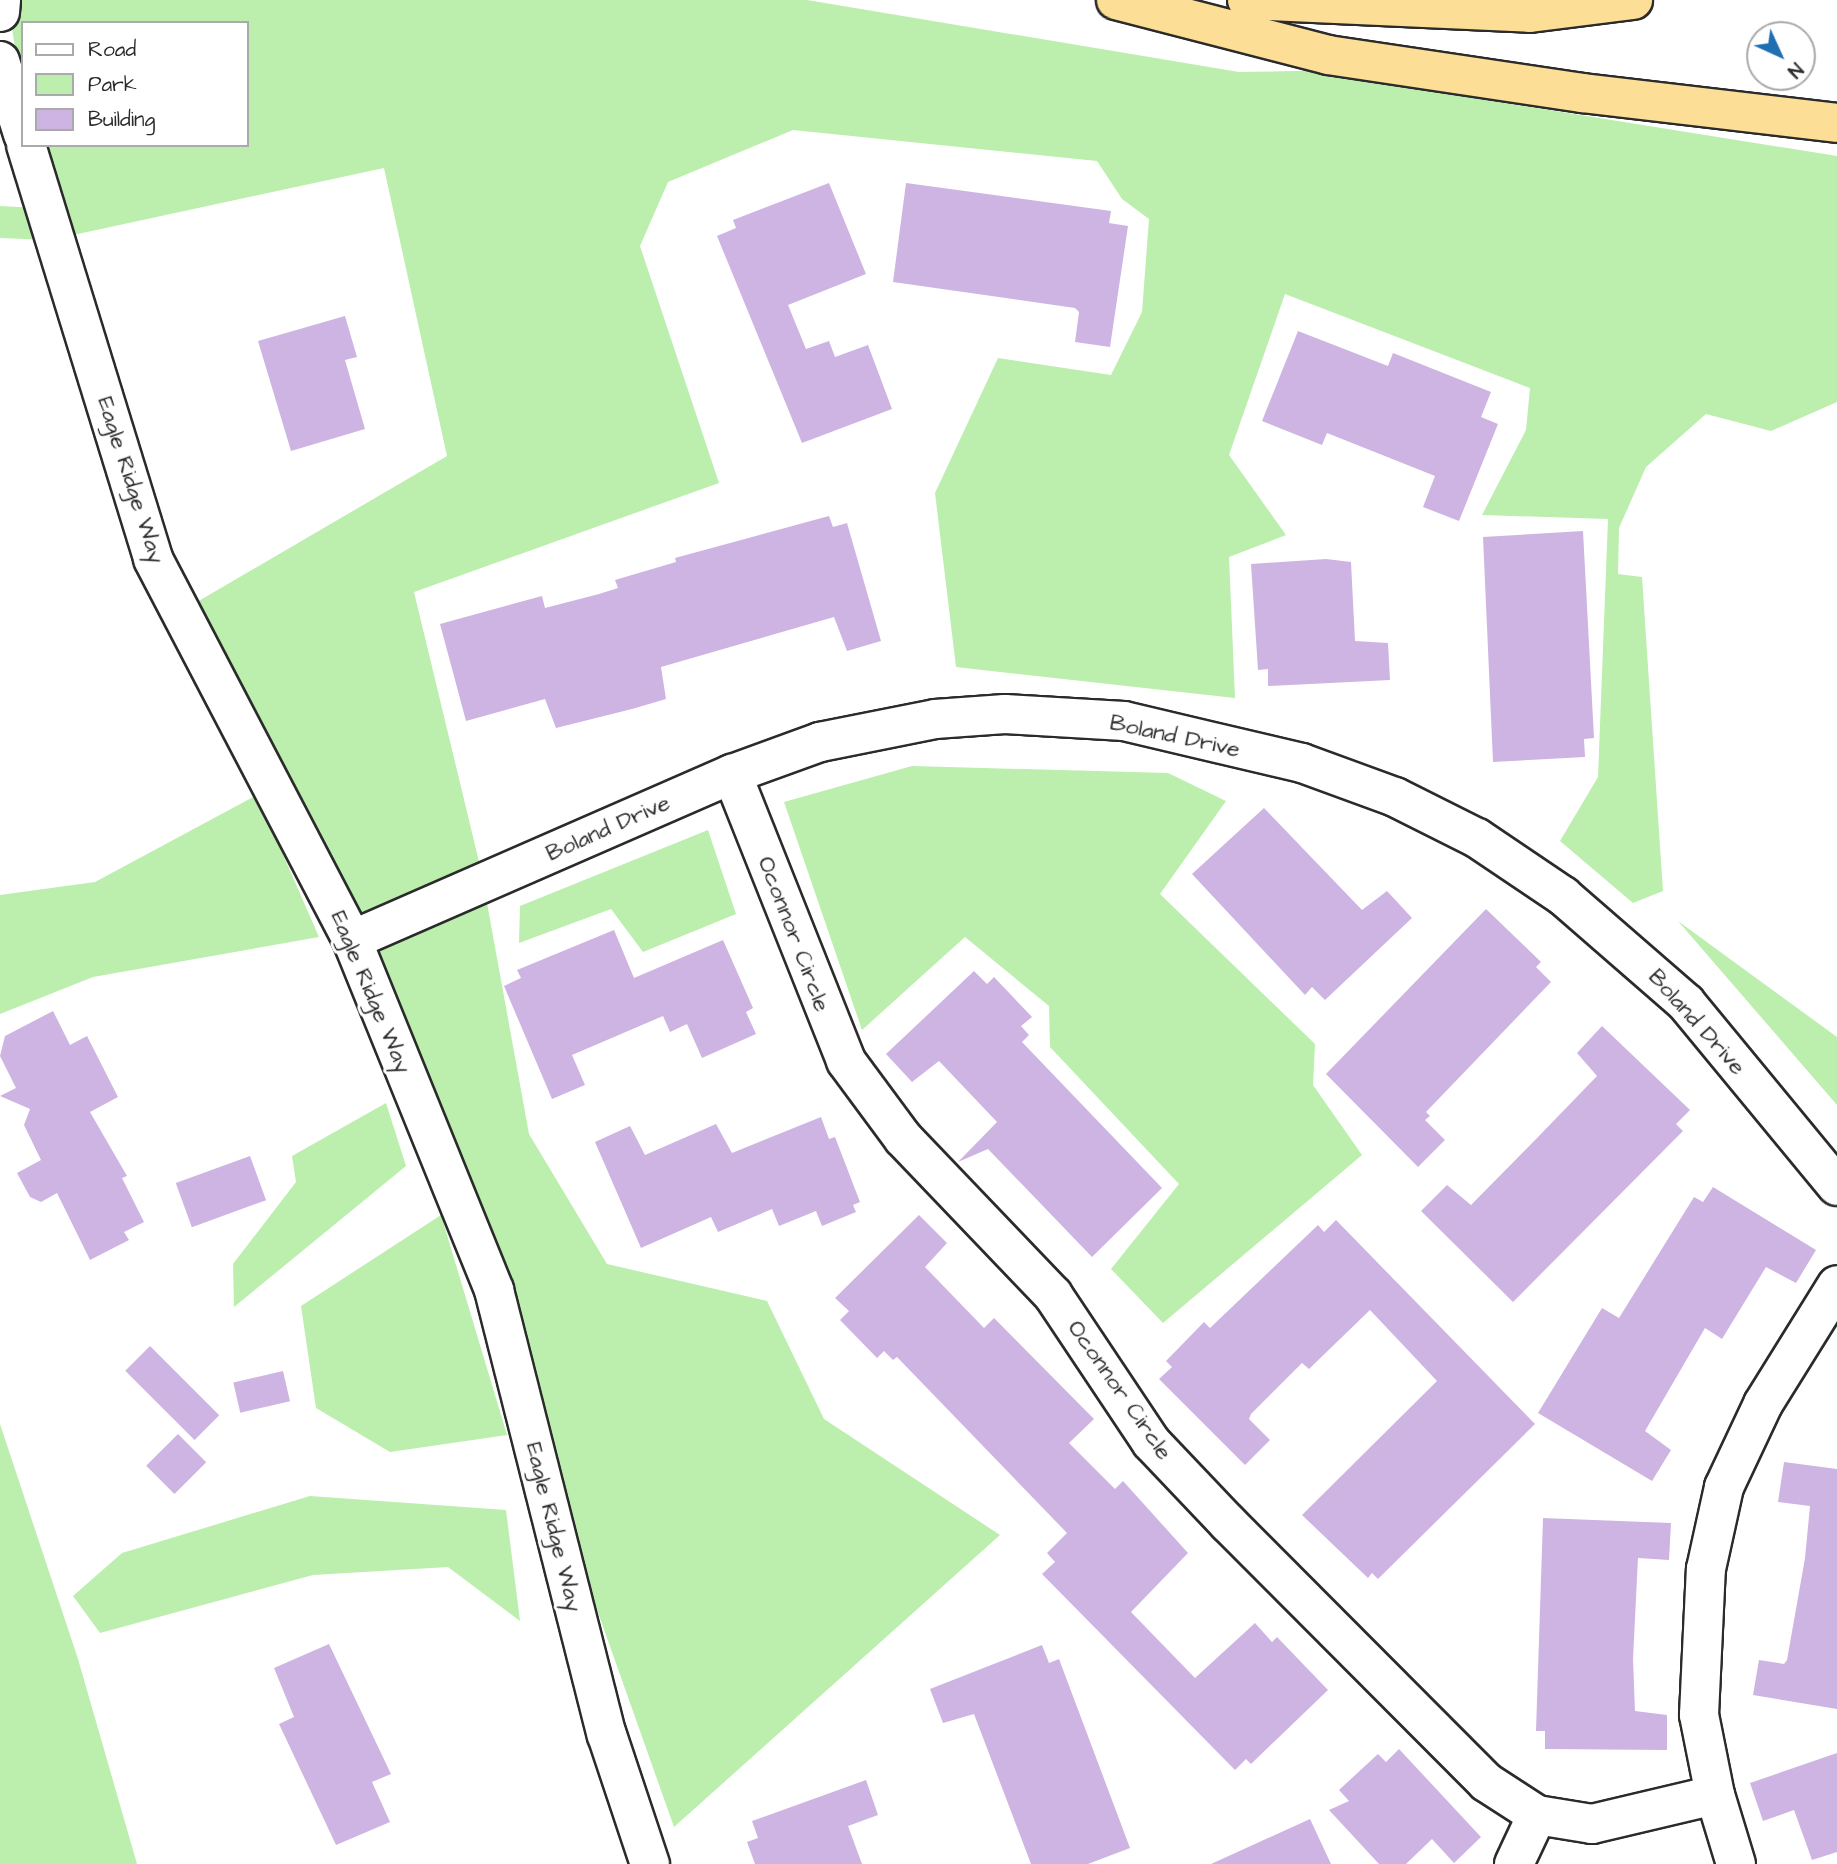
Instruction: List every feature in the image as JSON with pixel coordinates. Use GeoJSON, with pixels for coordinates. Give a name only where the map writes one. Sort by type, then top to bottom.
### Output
{"type":"FeatureCollection","features":[{"type":"Feature","properties":{"kind":"highway"},"geometry":{"type":"LineString","coordinates":[[1116,0],[1328,55],[1583,93],[1837,123]]}},
{"type":"Feature","properties":{"kind":"highway"},"geometry":{"type":"LineString","coordinates":[[1247,0],[1530,13],[1633,0]]}},
{"type":"Feature","properties":{"kind":"street"},"geometry":{"type":"LineString","coordinates":[[0,12],[1,0]]}},
{"type":"Feature","properties":{"kind":"street"},"geometry":{"type":"LineString","coordinates":[[0,61],[21,128]]}},
{"type":"Feature","properties":{"kind":"street","name":"Eagle Ridge Way"},"geometry":{"type":"LineString","coordinates":[[27,147],[153,559],[352,940],[494,1290],[607,1735],[650,1864]]}},
{"type":"Feature","properties":{"kind":"street","name":"Boland Drive"},"geometry":{"type":"LineString","coordinates":[[352,940],[732,774],[820,742],[935,719],[1005,714],[1124,722],[1303,763],[1395,796],[1477,838],[1563,896],[1639,959],[1686,1003],[1837,1186]]}},
{"type":"Feature","properties":{"kind":"street","name":"Oconnor Circle"},"geometry":{"type":"LineString","coordinates":[[732,774],[846,1061],[903,1138],[1053,1295],[1160,1453],[1486,1782],[1537,1815],[1592,1824],[1715,1796]]}},
{"type":"Feature","properties":{"kind":"street"},"geometry":{"type":"LineString","coordinates":[[1736,1864],[1715,1796],[1699,1715],[1706,1569],[1724,1487],[1763,1404],[1837,1285]]}},
{"type":"Feature","properties":{"kind":"street"},"geometry":{"type":"LineString","coordinates":[[1514,1864],[1537,1815]]}},
{"type":"Feature","properties":{"kind":"green space"},"geometry":{"type":"Polygon","coordinates":[[[8,0],[807,0],[1239,72],[1348,70],[1354,79],[1837,156],[1837,402],[1771,431],[1706,414],[1646,467],[1619,528],[1618,574],[1642,577],[1663,891],[1633,903],[1560,841],[1598,777],[1608,519],[1482,515],[1526,430],[1530,388],[1285,294],[1229,455],[1286,535],[1229,557],[1235,698],[956,667],[935,493],[998,358],[1111,375],[1142,312],[1149,219],[1122,199],[1097,161],[793,130],[668,182],[640,246],[719,483],[414,592],[481,870],[529,1134],[607,1264],[767,1301],[824,1419],[1000,1535],[674,1827],[438,1161],[173,616],[447,456],[384,168],[50,240],[0,238],[0,206],[37,208],[29,147],[248,147],[248,21],[21,21],[21,90],[8,0]]]}},
{"type":"Feature","properties":{"kind":"green space"},"geometry":{"type":"Polygon","coordinates":[[[912,766],[1168,773],[1226,801],[1160,894],[1315,1044],[1313,1085],[1362,1155],[1163,1323],[1111,1269],[1179,1184],[1050,1047],[1049,1006],[965,937],[862,1030],[784,802],[912,766]]]}},
{"type":"Feature","properties":{"kind":"green space"},"geometry":{"type":"Polygon","coordinates":[[[257,795],[319,937],[93,977],[0,1014],[0,895],[95,882],[257,795]]]}},
{"type":"Feature","properties":{"kind":"green space"},"geometry":{"type":"Polygon","coordinates":[[[708,830],[736,914],[643,952],[611,909],[519,943],[520,906],[708,830]]]}},
{"type":"Feature","properties":{"kind":"green space"},"geometry":{"type":"Polygon","coordinates":[[[1678,921],[1837,1037],[1837,1105],[1678,921]]]}},
{"type":"Feature","properties":{"kind":"green space"},"geometry":{"type":"Polygon","coordinates":[[[386,1103],[406,1166],[234,1307],[233,1264],[296,1182],[292,1156],[386,1103]]]}},
{"type":"Feature","properties":{"kind":"green space"},"geometry":{"type":"Polygon","coordinates":[[[441,1215],[507,1435],[390,1452],[316,1408],[301,1306],[441,1215]]]}},
{"type":"Feature","properties":{"kind":"green space"},"geometry":{"type":"Polygon","coordinates":[[[0,1424],[78,1659],[137,1864],[0,1864],[0,1424]]]}},
{"type":"Feature","properties":{"kind":"green space"},"geometry":{"type":"Polygon","coordinates":[[[310,1496],[506,1510],[520,1621],[448,1567],[313,1575],[100,1633],[73,1596],[122,1553],[310,1496]]]}},
{"type":"Feature","properties":{"kind":"building"},"geometry":{"type":"Polygon","coordinates":[[[829,183],[866,274],[788,305],[806,349],[829,341],[835,357],[868,345],[892,409],[802,443],[717,236],[736,228],[733,220],[829,183]]]}},
{"type":"Feature","properties":{"kind":"building"},"geometry":{"type":"Polygon","coordinates":[[[906,183],[1111,211],[1109,223],[1128,226],[1110,347],[1075,342],[1079,312],[1075,308],[893,282],[906,183]]]}},
{"type":"Feature","properties":{"kind":"building"},"geometry":{"type":"Polygon","coordinates":[[[345,316],[357,357],[345,360],[365,429],[291,451],[258,341],[345,316]]]}},
{"type":"Feature","properties":{"kind":"building"},"geometry":{"type":"Polygon","coordinates":[[[1298,331],[1388,366],[1393,353],[1491,392],[1481,417],[1498,424],[1459,521],[1423,507],[1435,476],[1327,433],[1322,445],[1262,421],[1298,331]]]}},
{"type":"Feature","properties":{"kind":"building"},"geometry":{"type":"Polygon","coordinates":[[[829,516],[833,527],[847,523],[881,641],[847,651],[834,617],[661,667],[666,699],[632,709],[556,728],[545,699],[466,721],[440,624],[542,596],[545,608],[599,594],[618,588],[615,580],[676,562],[675,558],[829,516]]]}},
{"type":"Feature","properties":{"kind":"building"},"geometry":{"type":"Polygon","coordinates":[[[1583,531],[1594,738],[1584,739],[1585,757],[1493,762],[1483,537],[1583,531]]]}},
{"type":"Feature","properties":{"kind":"building"},"geometry":{"type":"Polygon","coordinates":[[[1326,559],[1351,562],[1355,641],[1388,643],[1390,680],[1268,686],[1268,669],[1258,670],[1251,564],[1326,559]]]}},
{"type":"Feature","properties":{"kind":"building"},"geometry":{"type":"Polygon","coordinates":[[[1264,808],[1362,910],[1387,891],[1412,918],[1325,1000],[1312,987],[1305,995],[1192,874],[1264,808]]]}},
{"type":"Feature","properties":{"kind":"building"},"geometry":{"type":"Polygon","coordinates":[[[1486,909],[1541,962],[1536,967],[1551,982],[1426,1112],[1430,1116],[1425,1120],[1445,1140],[1418,1167],[1326,1074],[1486,909]]]}},
{"type":"Feature","properties":{"kind":"building"},"geometry":{"type":"Polygon","coordinates":[[[614,930],[634,978],[723,940],[753,1008],[746,1012],[756,1034],[702,1058],[687,1024],[670,1032],[663,1016],[572,1055],[585,1085],[552,1099],[504,986],[521,978],[517,970],[614,930]]]}},
{"type":"Feature","properties":{"kind":"building"},"geometry":{"type":"Polygon","coordinates":[[[974,971],[987,984],[994,977],[1032,1017],[1021,1026],[1029,1035],[1022,1042],[1162,1188],[1092,1257],[988,1149],[958,1162],[997,1122],[939,1061],[912,1082],[886,1054],[974,971]]]}},
{"type":"Feature","properties":{"kind":"building"},"geometry":{"type":"Polygon","coordinates":[[[53,1011],[70,1045],[87,1036],[118,1097],[90,1112],[127,1176],[122,1178],[144,1222],[124,1232],[129,1240],[90,1260],[57,1193],[41,1202],[30,1197],[17,1173],[41,1160],[24,1125],[30,1109],[0,1096],[16,1088],[0,1056],[5,1036],[53,1011]]]}},
{"type":"Feature","properties":{"kind":"building"},"geometry":{"type":"Polygon","coordinates":[[[1602,1026],[1690,1110],[1676,1124],[1683,1131],[1513,1302],[1421,1211],[1447,1185],[1471,1205],[1538,1137],[1597,1076],[1577,1053],[1602,1026]]]}},
{"type":"Feature","properties":{"kind":"building"},"geometry":{"type":"Polygon","coordinates":[[[821,1117],[829,1139],[835,1137],[860,1202],[853,1205],[856,1212],[822,1226],[816,1211],[779,1226],[772,1209],[718,1232],[711,1217],[641,1248],[595,1142],[630,1126],[645,1155],[716,1124],[732,1153],[821,1117]]]}},
{"type":"Feature","properties":{"kind":"building"},"geometry":{"type":"Polygon","coordinates":[[[250,1156],[266,1200],[192,1227],[176,1183],[250,1156]]]}},
{"type":"Feature","properties":{"kind":"building"},"geometry":{"type":"Polygon","coordinates":[[[1713,1187],[1816,1250],[1796,1283],[1766,1267],[1722,1339],[1705,1328],[1645,1431],[1671,1450],[1652,1481],[1538,1413],[1602,1308],[1619,1318],[1694,1197],[1703,1202],[1713,1187]]]}},
{"type":"Feature","properties":{"kind":"building"},"geometry":{"type":"Polygon","coordinates":[[[919,1215],[947,1243],[925,1267],[984,1328],[994,1318],[1094,1419],[1069,1443],[1115,1489],[1123,1481],[1188,1553],[1131,1612],[1195,1678],[1255,1623],[1272,1642],[1277,1637],[1328,1690],[1251,1764],[1246,1759],[1235,1770],[1042,1574],[1055,1562],[1047,1553],[1067,1533],[897,1357],[893,1360],[884,1351],[877,1358],[840,1320],[849,1311],[835,1298],[919,1215]]]}},
{"type":"Feature","properties":{"kind":"building"},"geometry":{"type":"Polygon","coordinates":[[[1336,1220],[1535,1424],[1378,1579],[1372,1573],[1368,1578],[1302,1515],[1437,1381],[1370,1310],[1309,1369],[1302,1363],[1251,1414],[1249,1419],[1270,1440],[1245,1465],[1159,1379],[1172,1367],[1166,1361],[1204,1322],[1210,1328],[1318,1225],[1324,1232],[1336,1220]]]}},
{"type":"Feature","properties":{"kind":"building"},"geometry":{"type":"Polygon","coordinates":[[[150,1346],[219,1415],[195,1440],[125,1371],[150,1346]]]}},
{"type":"Feature","properties":{"kind":"building"},"geometry":{"type":"Polygon","coordinates":[[[283,1371],[290,1401],[240,1413],[233,1382],[283,1371]]]}},
{"type":"Feature","properties":{"kind":"building"},"geometry":{"type":"Polygon","coordinates":[[[178,1434],[206,1462],[174,1494],[146,1466],[178,1434]]]}},
{"type":"Feature","properties":{"kind":"building"},"geometry":{"type":"Polygon","coordinates":[[[1784,1462],[1837,1469],[1837,1709],[1753,1695],[1759,1660],[1784,1664],[1787,1660],[1805,1558],[1810,1506],[1778,1502],[1784,1462]]]}},
{"type":"Feature","properties":{"kind":"building"},"geometry":{"type":"Polygon","coordinates":[[[1543,1518],[1671,1523],[1669,1560],[1638,1558],[1633,1659],[1635,1711],[1667,1715],[1667,1750],[1545,1749],[1545,1731],[1536,1731],[1543,1518]]]}},
{"type":"Feature","properties":{"kind":"building"},"geometry":{"type":"Polygon","coordinates":[[[329,1644],[391,1774],[372,1782],[390,1822],[336,1845],[279,1724],[294,1717],[274,1668],[329,1644]]]}},
{"type":"Feature","properties":{"kind":"building"},"geometry":{"type":"Polygon","coordinates":[[[1042,1645],[1049,1663],[1059,1659],[1130,1848],[1088,1864],[1031,1864],[974,1714],[943,1723],[930,1689],[1042,1645]]]}},
{"type":"Feature","properties":{"kind":"building"},"geometry":{"type":"Polygon","coordinates":[[[1399,1749],[1481,1837],[1454,1863],[1432,1839],[1406,1864],[1379,1864],[1329,1810],[1349,1801],[1339,1790],[1378,1754],[1386,1762],[1399,1749]]]}},
{"type":"Feature","properties":{"kind":"building"},"geometry":{"type":"Polygon","coordinates":[[[1837,1753],[1837,1852],[1812,1860],[1794,1810],[1763,1821],[1750,1783],[1837,1753]]]}},
{"type":"Feature","properties":{"kind":"building"},"geometry":{"type":"Polygon","coordinates":[[[866,1780],[878,1815],[848,1826],[862,1864],[755,1864],[747,1842],[758,1838],[752,1821],[866,1780]]]}},
{"type":"Feature","properties":{"kind":"building"},"geometry":{"type":"Polygon","coordinates":[[[1310,1819],[1331,1864],[1211,1864],[1310,1819]]]}}]}
